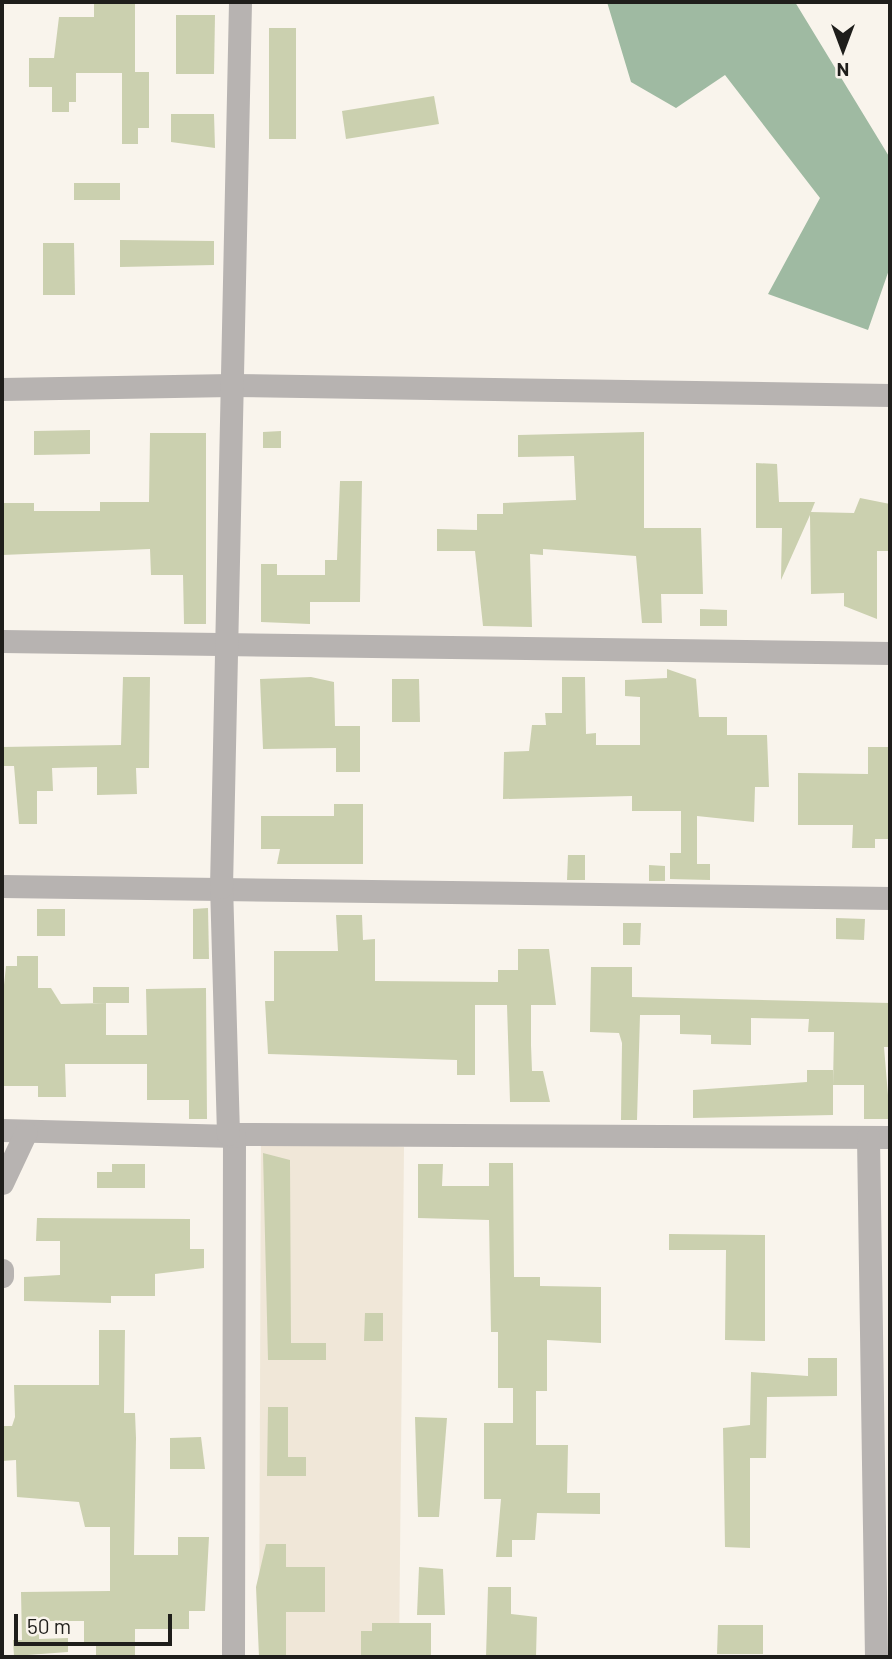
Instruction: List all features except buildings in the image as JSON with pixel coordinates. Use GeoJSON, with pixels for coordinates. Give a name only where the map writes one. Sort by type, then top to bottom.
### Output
{"type":"FeatureCollection","features":[{"type":"Feature","properties":{"kind":"street"},"geometry":{"type":"LineString","coordinates":[[233,1657],[231,1135],[221,887],[222,641],[232,385],[240,2]]}},
{"type":"Feature","properties":{"kind":"street"},"geometry":{"type":"LineString","coordinates":[[2,389],[232,385],[890,395]]}},
{"type":"Feature","properties":{"kind":"street"},"geometry":{"type":"LineString","coordinates":[[2,641],[222,641],[890,653]]}},
{"type":"Feature","properties":{"kind":"street"},"geometry":{"type":"LineString","coordinates":[[2,886],[890,898]]}},
{"type":"Feature","properties":{"kind":"street"},"geometry":{"type":"LineString","coordinates":[[2,1130],[231,1135],[879,1137],[876,1657]]}},
{"type":"Feature","properties":{"kind":"street"},"geometry":{"type":"LineString","coordinates":[[2,1183],[26,1132]]}},
{"type":"Feature","properties":{"kind":"street"},"geometry":{"type":"LineString","coordinates":[[2,1270],[2,1276]]}},
{"type":"Feature","properties":{"kind":"shaded area"},"geometry":{"type":"Polygon","coordinates":[[[607,2],[795,2],[890,158],[890,267],[868,330],[768,294],[820,198],[725,75],[676,108],[631,82],[607,2]]]}},
{"type":"Feature","properties":{"kind":"shaded area"},"geometry":{"type":"Polygon","coordinates":[[[261,1132],[404,1147],[399,1657],[259,1657],[261,1132]]]}}]}
